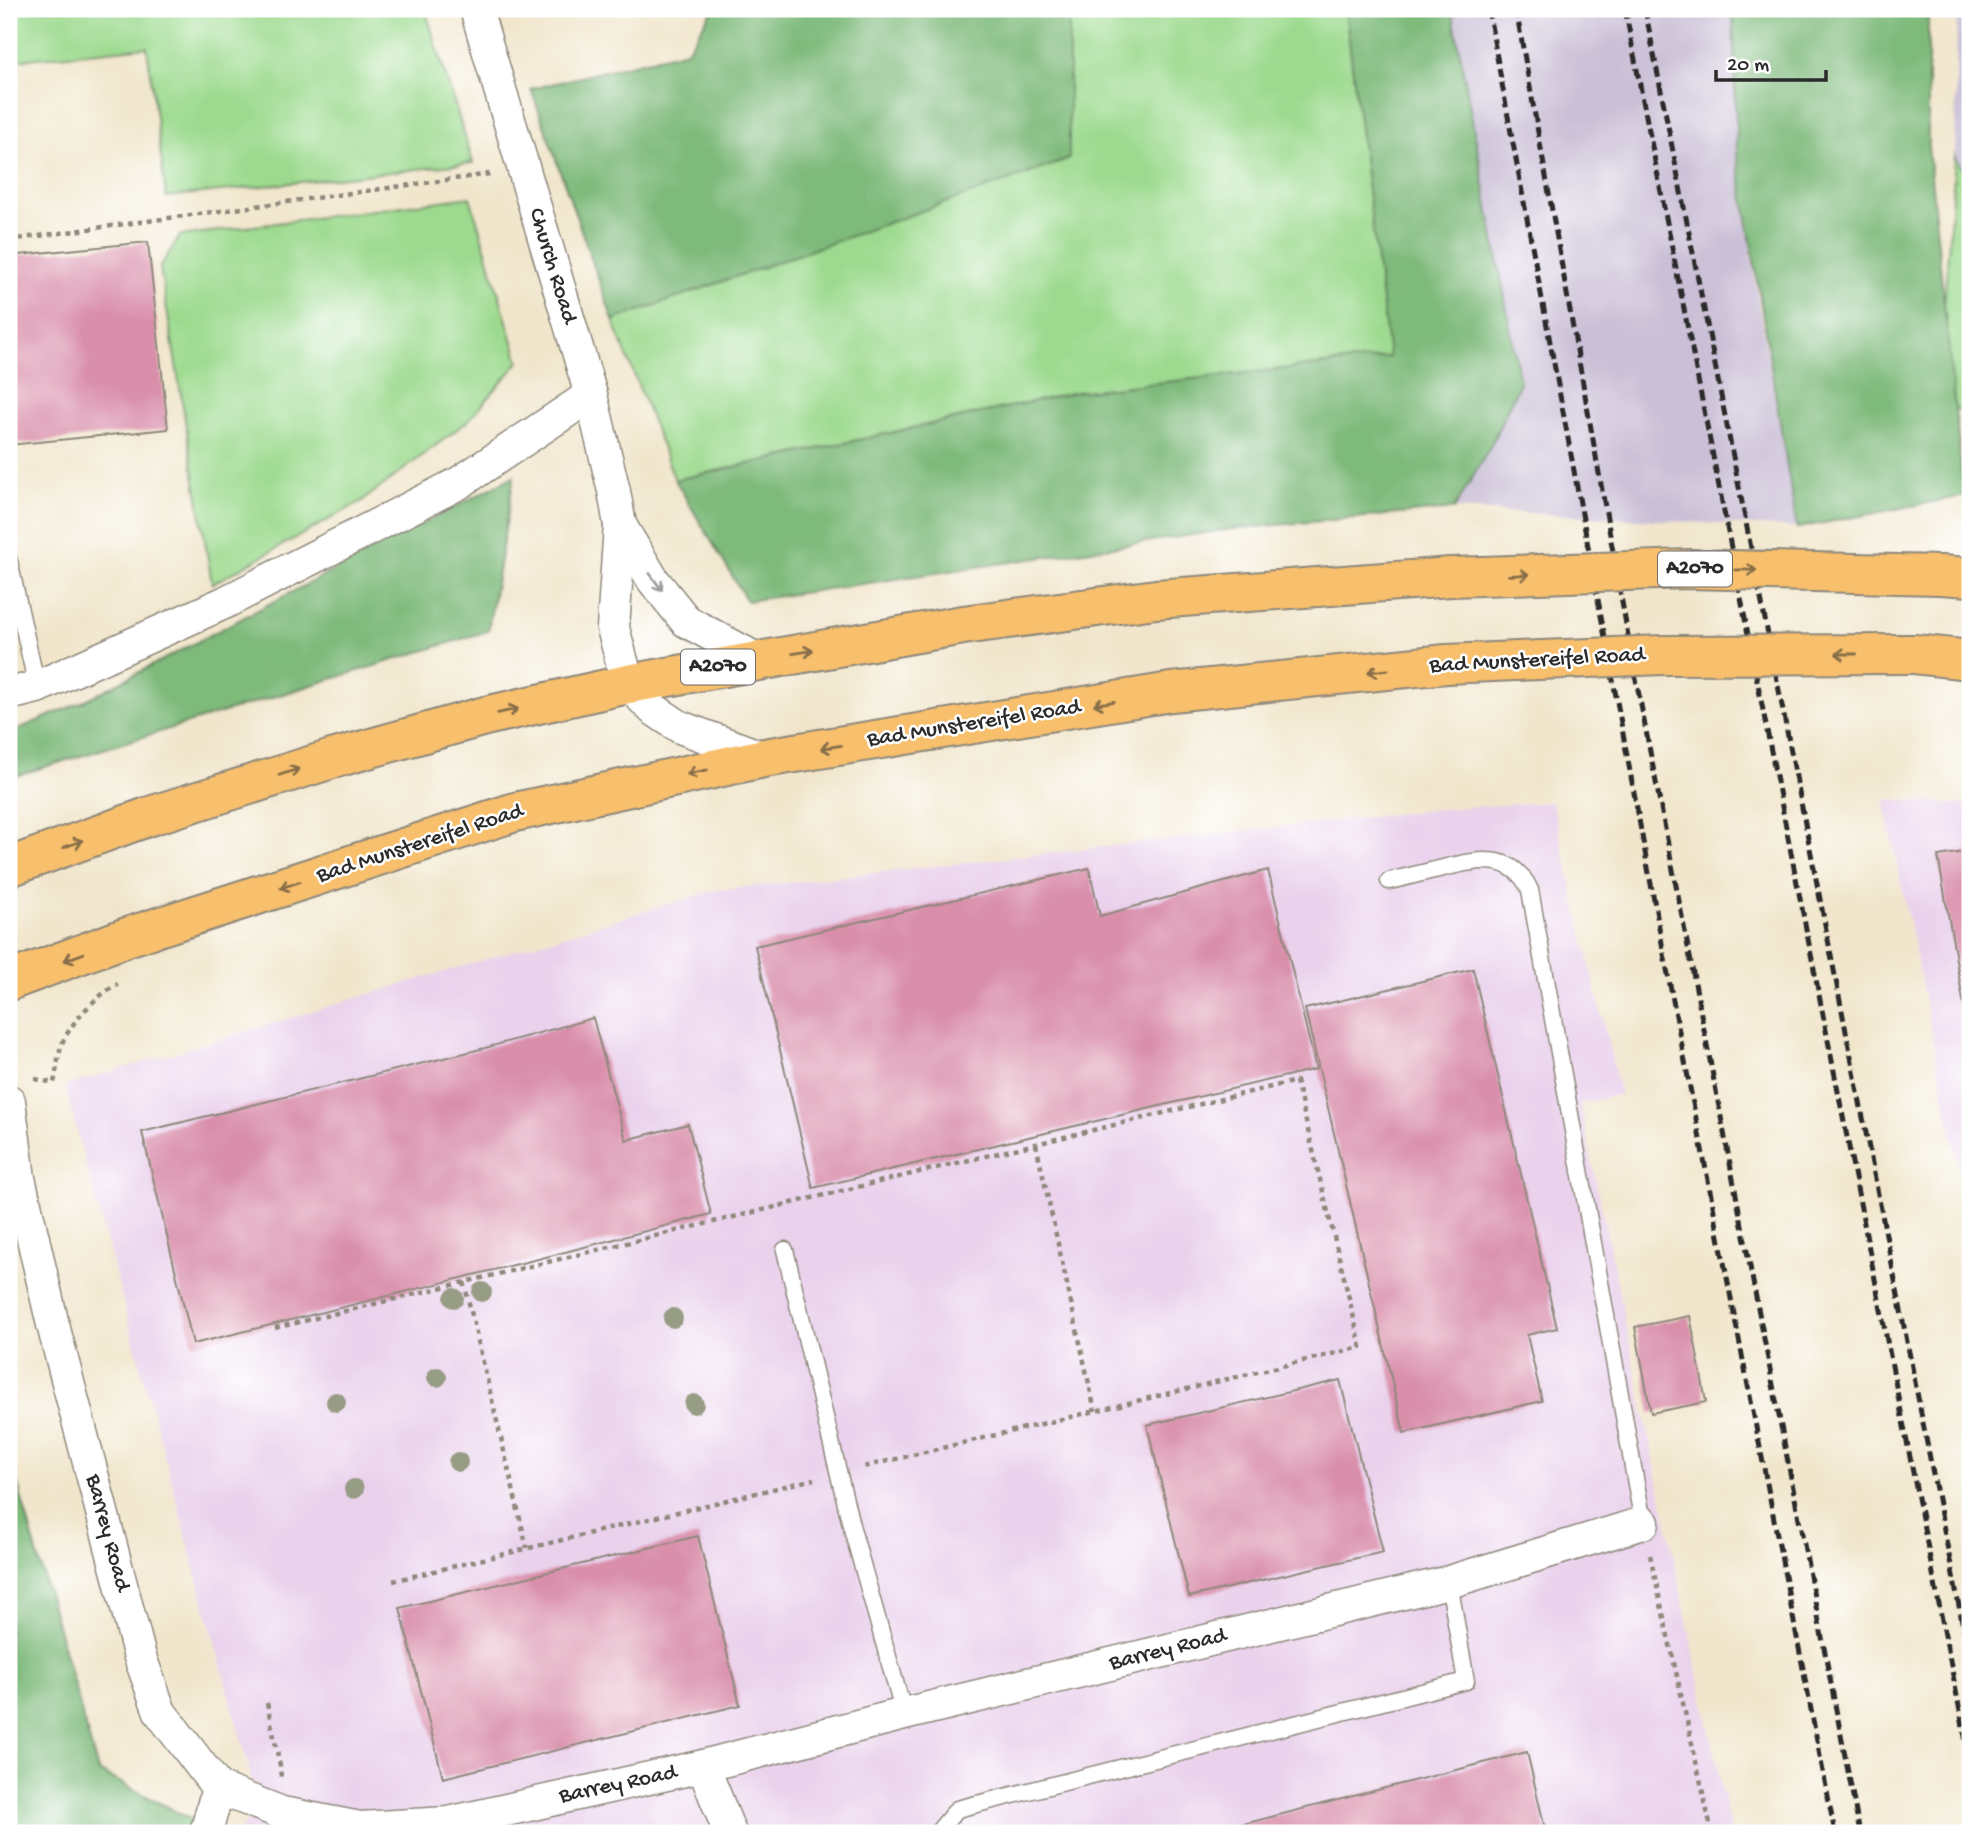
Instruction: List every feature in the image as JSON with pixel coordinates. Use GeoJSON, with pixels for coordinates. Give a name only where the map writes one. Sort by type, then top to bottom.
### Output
{"type":"FeatureCollection","features":[{"type":"Feature","properties":{"kind":"highway","name":"A2070"},"geometry":{"type":"LineString","coordinates":[[9,867],[150,816],[332,758],[485,716],[628,684],[963,625],[1156,599],[1451,577],[1688,569],[1955,576]]}},
{"type":"Feature","properties":{"kind":"highway","name":"Bad Munstereifel Road"},"geometry":{"type":"LineString","coordinates":[[9,981],[127,937],[515,812],[764,758],[1171,692],[1446,664],[1663,655],[1914,654],[1970,660]]}},
{"type":"Feature","properties":{"kind":"street","name":"Church Road"},"geometry":{"type":"LineString","coordinates":[[476,9],[591,395],[620,525],[613,628],[628,684]]}},
{"type":"Feature","properties":{"kind":"street"},"geometry":{"type":"LineString","coordinates":[[23,691],[224,603],[459,483],[591,395]]}},
{"type":"Feature","properties":{"kind":"street","name":"Church Road"},"geometry":{"type":"LineString","coordinates":[[620,525],[653,580],[686,621],[758,660]]}},
{"type":"Feature","properties":{"kind":"street"},"geometry":{"type":"LineString","coordinates":[[628,684],[653,709],[680,727],[764,758]]}},
{"type":"Feature","properties":{"kind":"street","name":"Barrey Road"},"geometry":{"type":"LineString","coordinates":[[9,1101],[14,1172],[140,1657],[160,1712],[218,1788],[282,1813],[360,1828],[448,1823],[703,1766],[1448,1581],[1643,1523]]}},
{"type":"Feature","properties":{"kind":"street"},"geometry":{"type":"LineString","coordinates":[[703,1766],[730,1833]]}},
{"type":"Feature","properties":{"kind":"street"},"geometry":{"type":"LineString","coordinates":[[206,1833],[218,1788]]}},
{"type":"Feature","properties":{"kind":"lane"},"geometry":{"type":"LineString","coordinates":[[9,561],[23,691]]}},
{"type":"Feature","properties":{"kind":"lane"},"geometry":{"type":"LineString","coordinates":[[1389,881],[1478,860],[1499,862],[1512,867],[1525,879],[1530,890],[1643,1523]]}},
{"type":"Feature","properties":{"kind":"lane"},"geometry":{"type":"LineString","coordinates":[[785,1250],[838,1474],[904,1714]]}},
{"type":"Feature","properties":{"kind":"lane"},"geometry":{"type":"LineString","coordinates":[[937,1833],[957,1809],[1466,1681],[1448,1581]]}},
{"type":"Feature","properties":{"kind":"path"},"geometry":{"type":"LineString","coordinates":[[9,240],[523,169]]}},
{"type":"Feature","properties":{"kind":"path"},"geometry":{"type":"LineString","coordinates":[[54,1083],[63,1041],[81,1015],[103,992],[125,980]]}},
{"type":"Feature","properties":{"kind":"path"},"geometry":{"type":"LineString","coordinates":[[275,1328],[1296,1081],[1361,1347],[393,1581]]}},
{"type":"Feature","properties":{"kind":"path"},"geometry":{"type":"LineString","coordinates":[[1036,1144],[1096,1411]]}},
{"type":"Feature","properties":{"kind":"path"},"geometry":{"type":"LineString","coordinates":[[464,1282],[527,1548]]}},
{"type":"Feature","properties":{"kind":"path"},"geometry":{"type":"LineString","coordinates":[[1643,1523],[1712,1833]]}},
{"type":"Feature","properties":{"kind":"path"},"geometry":{"type":"LineString","coordinates":[[267,1703],[280,1766],[282,1813]]}},
{"type":"Feature","properties":{"kind":"shaded area"},"geometry":{"type":"Polygon","coordinates":[[[1345,9],[1732,9],[1737,156],[1758,301],[1797,528],[1454,509],[1388,345],[1345,9]]]}},
{"type":"Feature","properties":{"kind":"shaded area"},"geometry":{"type":"Polygon","coordinates":[[[1957,9],[1970,9],[1970,183],[1955,156],[1957,9]]]}},
{"type":"Feature","properties":{"kind":"shaded area"},"geometry":{"type":"Polygon","coordinates":[[[1884,799],[1970,805],[1970,1223],[1884,799]]]}},
{"type":"Feature","properties":{"kind":"shaded area"},"geometry":{"type":"Polygon","coordinates":[[[1552,802],[1620,1094],[1580,1104],[1731,1833],[238,1833],[259,1806],[65,1086],[712,891],[1440,809],[1552,802]]]}},
{"type":"Feature","properties":{"kind":"green space"},"geometry":{"type":"Polygon","coordinates":[[[9,9],[425,9],[473,163],[166,197],[147,47],[9,61],[9,9]]]}},
{"type":"Feature","properties":{"kind":"green space"},"geometry":{"type":"Polygon","coordinates":[[[713,9],[1069,9],[1069,159],[613,320],[531,89],[687,51],[713,9]]]}},
{"type":"Feature","properties":{"kind":"green space"},"geometry":{"type":"Polygon","coordinates":[[[1069,9],[1345,9],[1390,357],[1077,392],[675,480],[613,320],[1069,159],[1069,9]]]}},
{"type":"Feature","properties":{"kind":"green space"},"geometry":{"type":"Polygon","coordinates":[[[1345,9],[1452,9],[1520,382],[1490,447],[1454,509],[1232,529],[747,601],[675,480],[1077,392],[1389,357],[1345,9]]]}},
{"type":"Feature","properties":{"kind":"green space"},"geometry":{"type":"Polygon","coordinates":[[[1733,9],[1928,9],[1928,148],[1964,496],[1797,528],[1737,156],[1733,9]]]}},
{"type":"Feature","properties":{"kind":"green space"},"geometry":{"type":"Polygon","coordinates":[[[1955,156],[1970,183],[1970,412],[1955,410],[1944,308],[1955,156]]]}},
{"type":"Feature","properties":{"kind":"green space"},"geometry":{"type":"Polygon","coordinates":[[[470,197],[519,362],[468,421],[361,502],[212,584],[160,267],[180,236],[470,197]]]}},
{"type":"Feature","properties":{"kind":"green space"},"geometry":{"type":"Polygon","coordinates":[[[514,476],[488,631],[9,778],[9,733],[82,702],[514,476]]]}},
{"type":"Feature","properties":{"kind":"green space"},"geometry":{"type":"Polygon","coordinates":[[[9,1453],[98,1771],[217,1833],[9,1833],[9,1453]]]}},
{"type":"Feature","properties":{"kind":"building"},"geometry":{"type":"Polygon","coordinates":[[[148,242],[168,429],[9,445],[9,256],[148,242]]]}},
{"type":"Feature","properties":{"kind":"building"},"geometry":{"type":"Polygon","coordinates":[[[1970,851],[1970,1034],[1969,1035],[1938,856],[1970,851]]]}},
{"type":"Feature","properties":{"kind":"building"},"geometry":{"type":"Polygon","coordinates":[[[1089,868],[1100,916],[1268,870],[1316,1069],[813,1188],[755,946],[1089,868]]]}},
{"type":"Feature","properties":{"kind":"building"},"geometry":{"type":"Polygon","coordinates":[[[1473,969],[1557,1328],[1527,1335],[1542,1401],[1404,1433],[1305,1009],[1473,969]]]}},
{"type":"Feature","properties":{"kind":"building"},"geometry":{"type":"Polygon","coordinates":[[[593,1018],[626,1140],[688,1124],[711,1214],[193,1344],[142,1132],[485,1048],[593,1018]]]}},
{"type":"Feature","properties":{"kind":"building"},"geometry":{"type":"Polygon","coordinates":[[[1690,1316],[1706,1402],[1651,1413],[1635,1327],[1690,1316]]]}},
{"type":"Feature","properties":{"kind":"building"},"geometry":{"type":"Polygon","coordinates":[[[1340,1380],[1383,1552],[1189,1597],[1147,1425],[1340,1380]]]}},
{"type":"Feature","properties":{"kind":"building"},"geometry":{"type":"Polygon","coordinates":[[[698,1536],[740,1705],[443,1778],[400,1608],[698,1536]]]}},
{"type":"Feature","properties":{"kind":"building"},"geometry":{"type":"Polygon","coordinates":[[[1527,1752],[1546,1833],[1212,1833],[1212,1832],[1527,1752]]]}},
{"type":"Feature","properties":{"kind":"railway"},"geometry":{"type":"LineString","coordinates":[[1488,9],[1664,954],[1835,1833]]}},
{"type":"Feature","properties":{"kind":"railway"},"geometry":{"type":"LineString","coordinates":[[1516,9],[1634,669],[1860,1833]]}},
{"type":"Feature","properties":{"kind":"railway"},"geometry":{"type":"LineString","coordinates":[[1625,9],[1970,1762]]}},
{"type":"Feature","properties":{"kind":"railway"},"geometry":{"type":"LineString","coordinates":[[1645,9],[1970,1662]]}}]}
